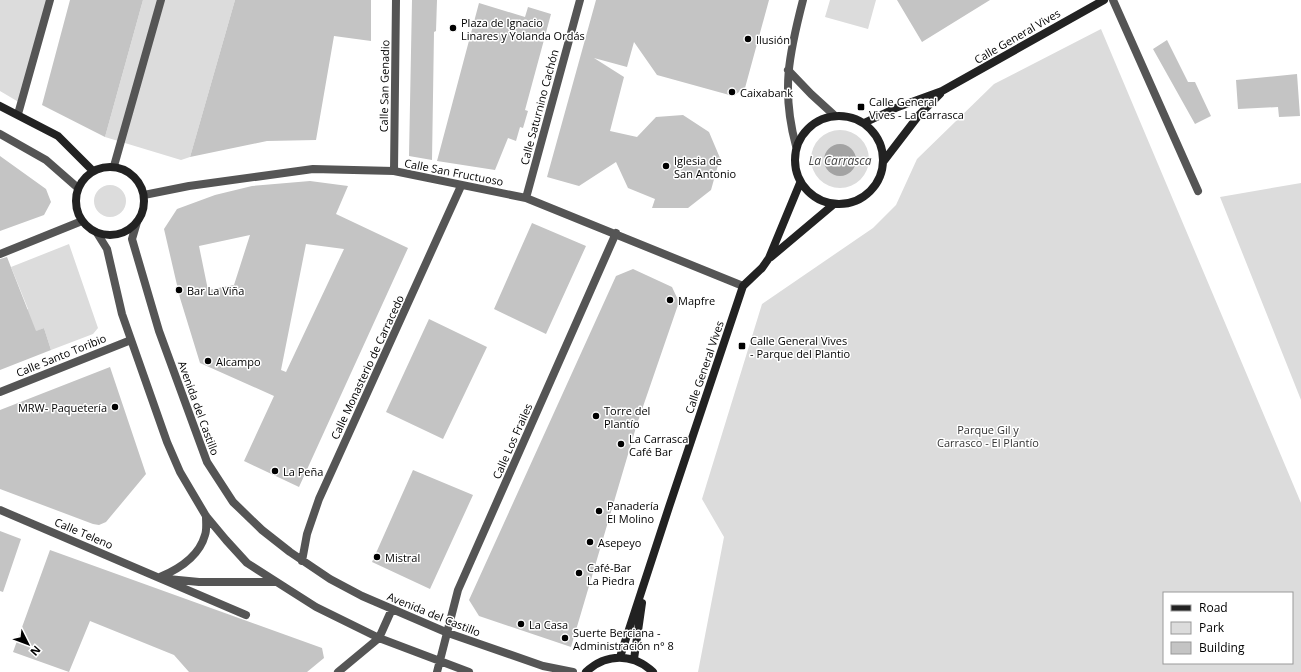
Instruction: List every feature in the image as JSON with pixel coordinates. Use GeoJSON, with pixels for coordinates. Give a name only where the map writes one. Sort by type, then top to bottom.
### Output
{"type":"FeatureCollection","features":[{"type":"Feature","properties":{"kind":"street"},"geometry":{"type":"LineString","coordinates":[[18,114],[50,0]]}},
{"type":"Feature","properties":{"kind":"street"},"geometry":{"type":"LineString","coordinates":[[114,166],[161,0]]}},
{"type":"Feature","properties":{"kind":"street","name":"Calle San Genadio"},"geometry":{"type":"LineString","coordinates":[[394,172],[396,0]]}},
{"type":"Feature","properties":{"kind":"street","name":"Calle Saturnino Cachón"},"geometry":{"type":"LineString","coordinates":[[526,198],[580,0]]}},
{"type":"Feature","properties":{"kind":"street"},"geometry":{"type":"LineString","coordinates":[[796,146],[790,122],[788,70],[792,41],[803,0]]}},
{"type":"Feature","properties":{"kind":"street","name":"Calle General Vives"},"geometry":{"type":"LineString","coordinates":[[864,123],[898,107],[942,91],[1104,0]]}},
{"type":"Feature","properties":{"kind":"street"},"geometry":{"type":"LineString","coordinates":[[1113,0],[1198,191]]}},
{"type":"Feature","properties":{"kind":"street"},"geometry":{"type":"LineString","coordinates":[[788,70],[834,115]]}},
{"type":"Feature","properties":{"kind":"street","name":"Calle General Vives"},"geometry":{"type":"LineString","coordinates":[[883,162],[919,115],[942,91]]}},
{"type":"Feature","properties":{"kind":"street"},"geometry":{"type":"LineString","coordinates":[[0,106],[58,136],[93,171]]}},
{"type":"Feature","properties":{"kind":"street"},"geometry":{"type":"LineString","coordinates":[[834,115],[845,115],[864,123],[879,140],[883,162],[880,176],[873,189],[862,198],[849,203],[834,204],[815,198],[800,183],[795,171],[794,159],[796,146],[802,135],[811,125],[822,118],[834,115]]}},
{"type":"Feature","properties":{"kind":"street"},"geometry":{"type":"LineString","coordinates":[[0,134],[46,160],[78,188]]}},
{"type":"Feature","properties":{"kind":"street"},"geometry":{"type":"LineString","coordinates":[[97,233],[108,235],[119,234],[129,230],[142,214],[144,195],[141,184],[125,169],[114,166],[103,167],[93,171],[84,178],[78,188],[76,199],[77,211],[82,221],[97,233],[107,249],[122,314],[167,442],[180,472],[206,516],[247,563],[316,607],[379,638],[469,672]]}},
{"type":"Feature","properties":{"kind":"street","name":"Calle San Fructuoso"},"geometry":{"type":"LineString","coordinates":[[144,195],[189,186],[313,169],[394,172],[526,198],[616,233],[743,286]]}},
{"type":"Feature","properties":{"kind":"street","name":"Calle General Vives"},"geometry":{"type":"LineString","coordinates":[[620,657],[743,286],[762,268],[769,258],[800,183]]}},
{"type":"Feature","properties":{"kind":"street","name":"Calle Monasterio de Carracedo"},"geometry":{"type":"LineString","coordinates":[[302,561],[307,534],[319,499],[461,186]]}},
{"type":"Feature","properties":{"kind":"street","name":"Calle General Vives"},"geometry":{"type":"LineString","coordinates":[[769,258],[834,204]]}},
{"type":"Feature","properties":{"kind":"street"},"geometry":{"type":"LineString","coordinates":[[0,254],[82,221]]}},
{"type":"Feature","properties":{"kind":"street","name":"Avenida del Castillo"},"geometry":{"type":"LineString","coordinates":[[137,222],[132,239],[159,331],[207,462],[233,502],[262,530],[302,561],[330,579],[362,596],[448,633],[543,666],[573,672]]}},
{"type":"Feature","properties":{"kind":"street","name":"Calle Los Frailes"},"geometry":{"type":"LineString","coordinates":[[437,672],[458,590],[616,233]]}},
{"type":"Feature","properties":{"kind":"street","name":"Calle Santo Toribio"},"geometry":{"type":"LineString","coordinates":[[0,392],[131,340]]}},
{"type":"Feature","properties":{"kind":"street","name":"Calle Teleno"},"geometry":{"type":"LineString","coordinates":[[0,510],[246,615]]}},
{"type":"Feature","properties":{"kind":"street"},"geometry":{"type":"LineString","coordinates":[[159,578],[174,571],[194,556],[206,534],[206,516]]}},
{"type":"Feature","properties":{"kind":"street","name":"Calle Teleno"},"geometry":{"type":"LineString","coordinates":[[159,578],[199,582],[276,582]]}},
{"type":"Feature","properties":{"kind":"street","name":"Calle General Vives"},"geometry":{"type":"LineString","coordinates":[[634,659],[645,582]]}},
{"type":"Feature","properties":{"kind":"street"},"geometry":{"type":"LineString","coordinates":[[338,672],[379,638],[392,609]]}},
{"type":"Feature","properties":{"kind":"street"},"geometry":{"type":"LineString","coordinates":[[586,672],[594,664],[606,658],[620,657],[634,659],[644,664],[653,672]]}},
{"type":"Feature","properties":{"kind":"green space"},"geometry":{"type":"Polygon","coordinates":[[[0,0],[50,0],[22,104],[0,91],[0,0]]]}},
{"type":"Feature","properties":{"kind":"green space"},"geometry":{"type":"Polygon","coordinates":[[[143,0],[235,0],[190,157],[181,160],[105,137],[143,0]]]}},
{"type":"Feature","properties":{"kind":"green space"},"geometry":{"type":"Polygon","coordinates":[[[830,0],[876,0],[868,29],[825,17],[830,0]]]}},
{"type":"Feature","properties":{"kind":"green space","name":"Parque Gil y Carrasco - El Plantío"},"geometry":{"type":"Polygon","coordinates":[[[1101,29],[1301,503],[1301,672],[698,672],[724,537],[702,499],[762,304],[873,228],[896,205],[917,159],[994,84],[1101,29]]]}},
{"type":"Feature","properties":{"kind":"green space"},"geometry":{"type":"Polygon","coordinates":[[[840,130],[856,135],[864,143],[869,159],[864,175],[856,183],[840,188],[824,183],[816,175],[811,159],[816,143],[824,135],[840,130]]]}},
{"type":"Feature","properties":{"kind":"green space"},"geometry":{"type":"Polygon","coordinates":[[[1301,183],[1301,400],[1220,197],[1301,183]]]}},
{"type":"Feature","properties":{"kind":"green space"},"geometry":{"type":"Polygon","coordinates":[[[110,185],[119,188],[123,192],[126,201],[123,210],[119,214],[110,217],[101,214],[97,210],[94,201],[97,192],[101,188],[110,185]]]}},
{"type":"Feature","properties":{"kind":"green space"},"geometry":{"type":"Polygon","coordinates":[[[69,244],[98,328],[93,334],[51,350],[44,328],[32,333],[22,313],[28,309],[11,267],[69,244]]]}},
{"type":"Feature","properties":{"kind":"water","name":"La Carrasca"},"geometry":{"type":"Polygon","coordinates":[[[840,144],[846,145],[853,151],[856,160],[855,166],[849,173],[840,176],[834,175],[827,169],[824,160],[825,154],[831,147],[840,144]]]}},
{"type":"Feature","properties":{"kind":"building"},"geometry":{"type":"Polygon","coordinates":[[[70,0],[143,0],[105,137],[42,105],[70,0]]]}},
{"type":"Feature","properties":{"kind":"building"},"geometry":{"type":"Polygon","coordinates":[[[235,0],[371,0],[371,41],[334,36],[316,140],[267,141],[190,157],[235,0]]]}},
{"type":"Feature","properties":{"kind":"building"},"geometry":{"type":"Polygon","coordinates":[[[412,0],[437,0],[436,31],[434,32],[432,160],[409,156],[412,0]]]}},
{"type":"Feature","properties":{"kind":"building"},"geometry":{"type":"Polygon","coordinates":[[[596,0],[769,0],[745,88],[733,96],[657,75],[634,42],[627,67],[594,58],[624,77],[610,131],[637,137],[656,117],[683,115],[709,132],[720,158],[711,190],[688,208],[652,208],[655,199],[628,188],[616,162],[579,186],[547,177],[596,0]]]}},
{"type":"Feature","properties":{"kind":"building"},"geometry":{"type":"Polygon","coordinates":[[[897,0],[990,0],[922,42],[897,0]]]}},
{"type":"Feature","properties":{"kind":"building"},"geometry":{"type":"Polygon","coordinates":[[[479,3],[525,17],[528,7],[551,14],[525,110],[528,111],[523,128],[520,127],[516,141],[508,138],[495,170],[437,161],[479,3]]]}},
{"type":"Feature","properties":{"kind":"building"},"geometry":{"type":"Polygon","coordinates":[[[1167,40],[1188,82],[1195,82],[1211,116],[1195,124],[1153,49],[1167,40]]]}},
{"type":"Feature","properties":{"kind":"building"},"geometry":{"type":"Polygon","coordinates":[[[1297,74],[1300,116],[1279,117],[1278,107],[1238,109],[1236,80],[1297,74]]]}},
{"type":"Feature","properties":{"kind":"building"},"geometry":{"type":"Polygon","coordinates":[[[0,156],[46,189],[51,202],[44,215],[0,231],[0,156]]]}},
{"type":"Feature","properties":{"kind":"building"},"geometry":{"type":"Polygon","coordinates":[[[310,181],[348,186],[336,214],[408,248],[299,487],[244,461],[274,396],[200,363],[180,298],[164,229],[177,209],[215,195],[252,186],[310,181]],[[250,235],[199,246],[208,290],[234,285],[250,235]],[[306,244],[281,370],[286,372],[344,249],[306,244]]]}},
{"type":"Feature","properties":{"kind":"building"},"geometry":{"type":"Polygon","coordinates":[[[532,223],[586,246],[546,334],[494,309],[532,223]]]}},
{"type":"Feature","properties":{"kind":"building"},"geometry":{"type":"Polygon","coordinates":[[[7,257],[36,331],[44,328],[51,350],[0,370],[0,259],[7,257]]]}},
{"type":"Feature","properties":{"kind":"building"},"geometry":{"type":"Polygon","coordinates":[[[633,269],[672,287],[679,302],[637,424],[571,647],[479,616],[469,600],[616,276],[633,269]]]}},
{"type":"Feature","properties":{"kind":"building"},"geometry":{"type":"Polygon","coordinates":[[[429,319],[487,347],[443,439],[386,412],[429,319]]]}},
{"type":"Feature","properties":{"kind":"building"},"geometry":{"type":"Polygon","coordinates":[[[110,367],[146,474],[106,522],[99,525],[93,524],[0,489],[0,410],[110,367]]]}},
{"type":"Feature","properties":{"kind":"building"},"geometry":{"type":"Polygon","coordinates":[[[413,470],[473,495],[430,589],[372,562],[413,470]]]}},
{"type":"Feature","properties":{"kind":"building"},"geometry":{"type":"Polygon","coordinates":[[[0,531],[21,539],[3,592],[0,591],[0,531]]]}},
{"type":"Feature","properties":{"kind":"building"},"geometry":{"type":"Polygon","coordinates":[[[50,550],[322,648],[324,658],[307,672],[189,672],[174,655],[90,621],[69,672],[13,652],[50,550]]]}},
{"type":"Feature","properties":{"kind":"place","name":"Plaza de Ignacio Linares y Yolanda Ordás"},"geometry":{"type":"Point","coordinates":[453,28]}},
{"type":"Feature","properties":{"kind":"place","name":"Ilusión"},"geometry":{"type":"Point","coordinates":[748,39]}},
{"type":"Feature","properties":{"kind":"place","name":"Caixabank"},"geometry":{"type":"Point","coordinates":[732,92]}},
{"type":"Feature","properties":{"kind":"place","name":"Calle General Vives - La Carrasca"},"geometry":{"type":"Point","coordinates":[861,107]}},
{"type":"Feature","properties":{"kind":"place","name":"Iglesia de San Antonio"},"geometry":{"type":"Point","coordinates":[666,166]}},
{"type":"Feature","properties":{"kind":"place","name":"Bar La Viña"},"geometry":{"type":"Point","coordinates":[179,290]}},
{"type":"Feature","properties":{"kind":"place","name":"Mapfre"},"geometry":{"type":"Point","coordinates":[670,300]}},
{"type":"Feature","properties":{"kind":"place","name":"Calle General Vives - Parque del Plantio"},"geometry":{"type":"Point","coordinates":[742,346]}},
{"type":"Feature","properties":{"kind":"place","name":"Alcampo"},"geometry":{"type":"Point","coordinates":[208,361]}},
{"type":"Feature","properties":{"kind":"place","name":"MRW- Paquetería"},"geometry":{"type":"Point","coordinates":[115,407]}},
{"type":"Feature","properties":{"kind":"place","name":"Torre del Plantío"},"geometry":{"type":"Point","coordinates":[596,416]}},
{"type":"Feature","properties":{"kind":"place","name":"La Carrasca Café Bar"},"geometry":{"type":"Point","coordinates":[621,444]}},
{"type":"Feature","properties":{"kind":"place","name":"La Peña"},"geometry":{"type":"Point","coordinates":[275,471]}},
{"type":"Feature","properties":{"kind":"place","name":"Panadería El Molino"},"geometry":{"type":"Point","coordinates":[599,511]}},
{"type":"Feature","properties":{"kind":"place","name":"Asepeyo"},"geometry":{"type":"Point","coordinates":[590,542]}},
{"type":"Feature","properties":{"kind":"place","name":"Mistral"},"geometry":{"type":"Point","coordinates":[377,557]}},
{"type":"Feature","properties":{"kind":"place","name":"Café-Bar La Piedra"},"geometry":{"type":"Point","coordinates":[579,573]}},
{"type":"Feature","properties":{"kind":"place","name":"La Casa"},"geometry":{"type":"Point","coordinates":[521,624]}},
{"type":"Feature","properties":{"kind":"place","name":"Suerte Berciana - Administración n° 8"},"geometry":{"type":"Point","coordinates":[565,638]}}]}
